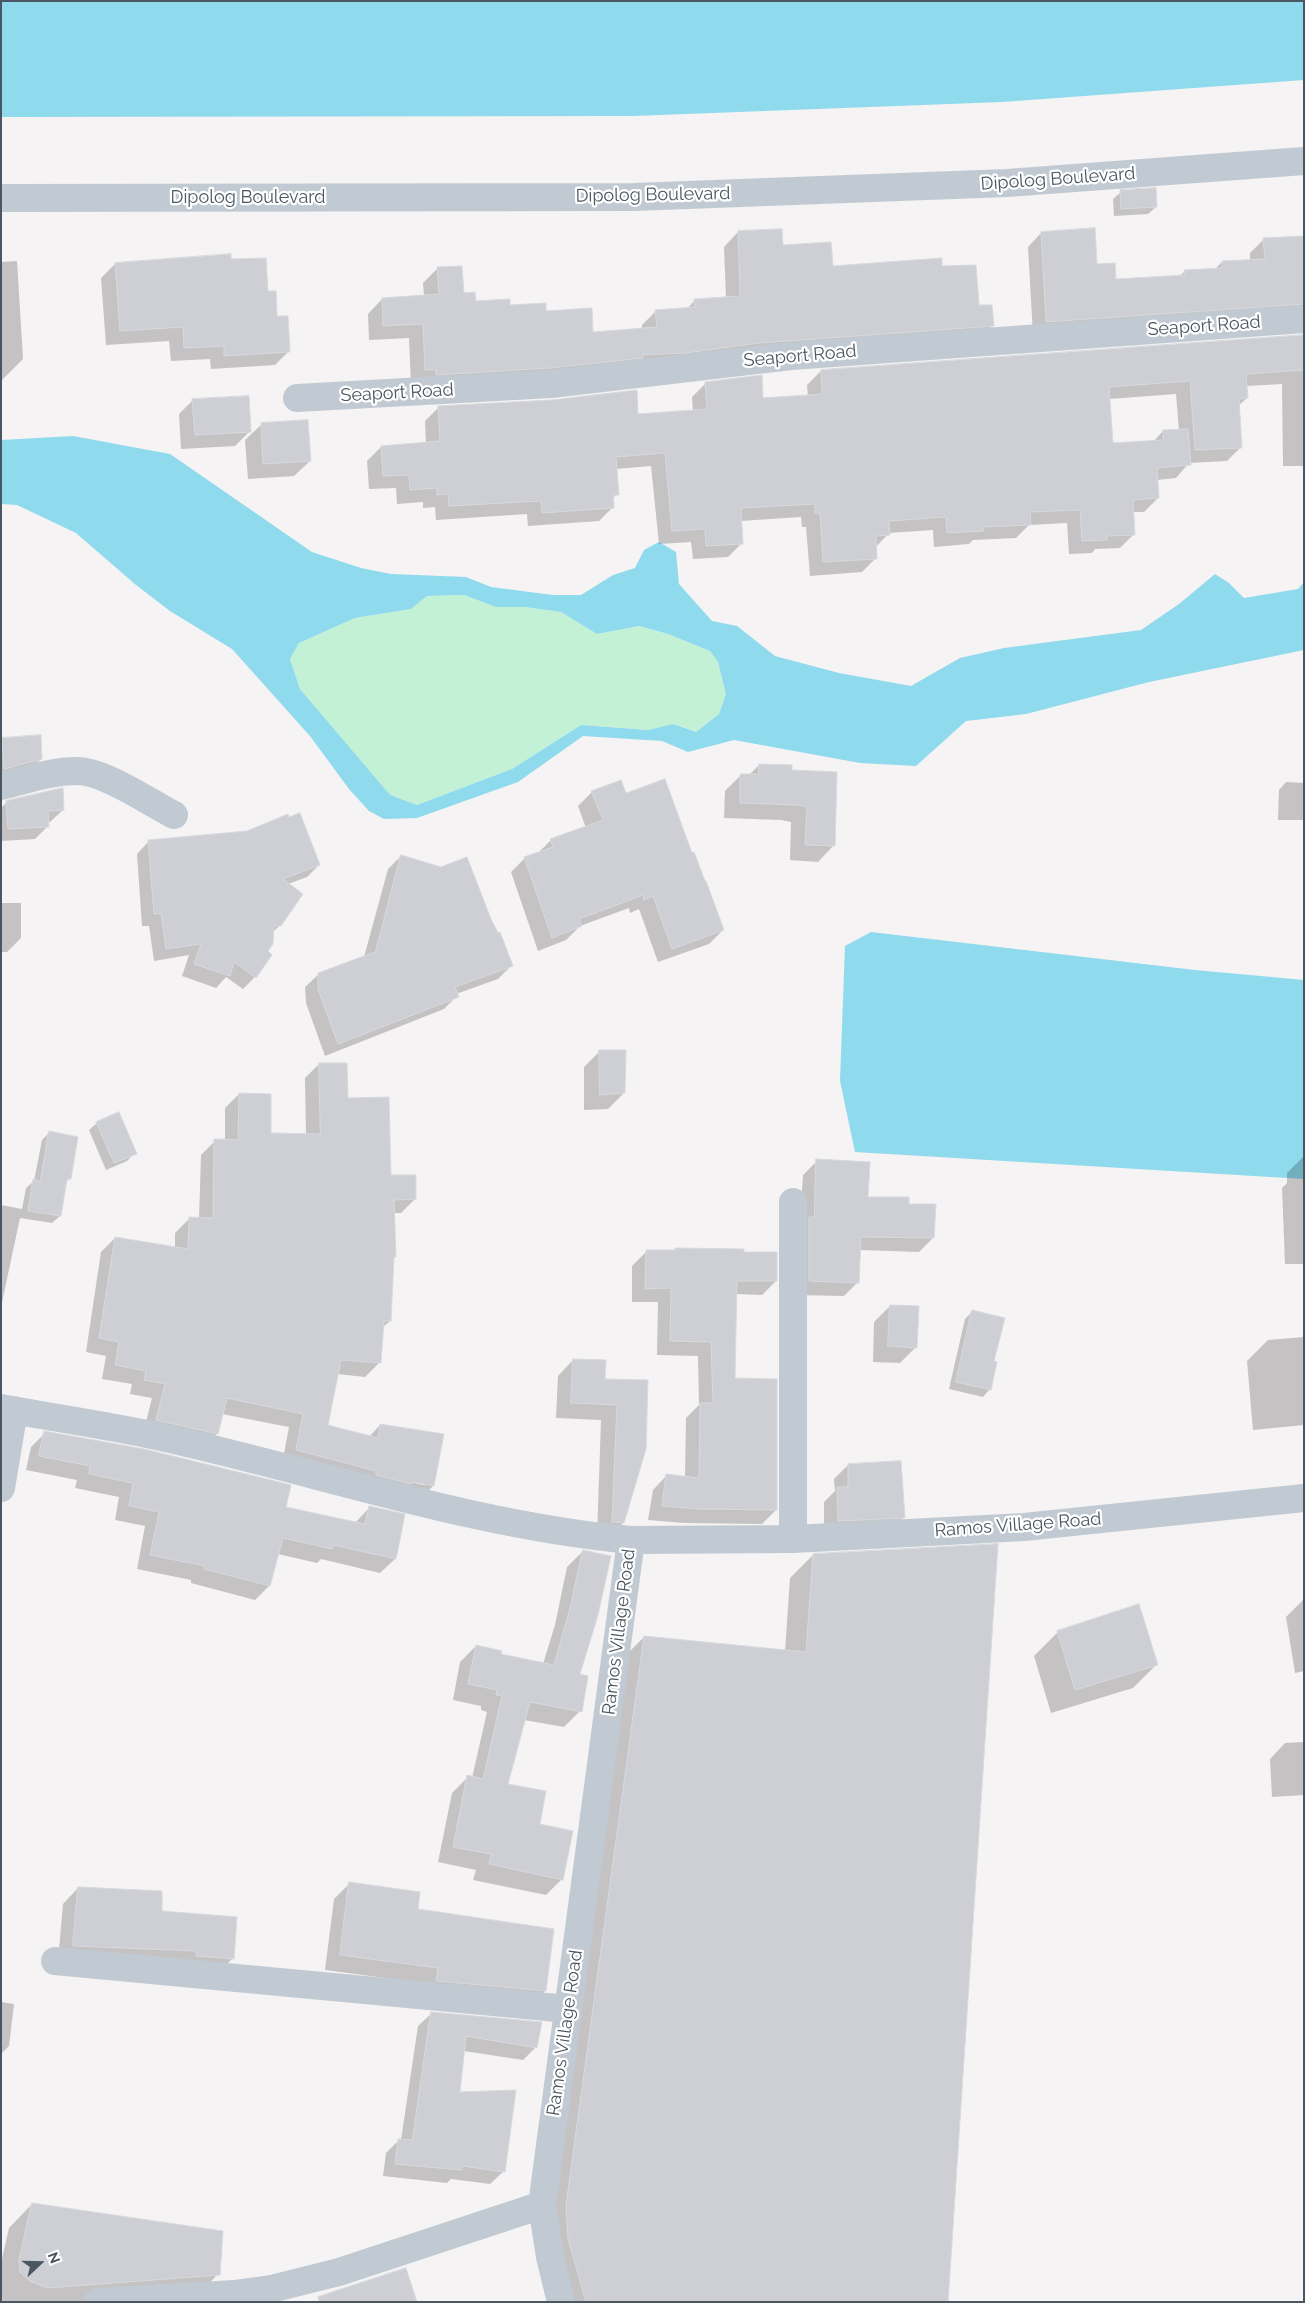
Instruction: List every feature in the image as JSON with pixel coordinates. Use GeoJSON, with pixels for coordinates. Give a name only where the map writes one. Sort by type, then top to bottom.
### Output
{"type":"FeatureCollection","features":[{"type":"Feature","properties":{"kind":"street","name":"Dipolog Boulevard"},"geometry":{"type":"LineString","coordinates":[[1,198],[634,197],[1007,183],[1304,161]]}},
{"type":"Feature","properties":{"kind":"street","name":"Seaport Road"},"geometry":{"type":"LineString","coordinates":[[297,398],[551,384],[791,356],[1304,319]]}},
{"type":"Feature","properties":{"kind":"street"},"geometry":{"type":"LineString","coordinates":[[1,786],[54,773],[78,770],[100,776],[174,815]]}},
{"type":"Feature","properties":{"kind":"street"},"geometry":{"type":"LineString","coordinates":[[793,1202],[793,1539]]}},
{"type":"Feature","properties":{"kind":"street"},"geometry":{"type":"LineString","coordinates":[[1,1488],[8,1409],[147,1434],[488,1518],[579,1535],[631,1540]]}},
{"type":"Feature","properties":{"kind":"street","name":"Ramos Village Road"},"geometry":{"type":"LineString","coordinates":[[562,2302],[550,2257],[542,2205],[631,1540],[793,1539],[1024,1527],[1304,1498]]}},
{"type":"Feature","properties":{"kind":"street"},"geometry":{"type":"LineString","coordinates":[[55,1961],[568,2009]]}},
{"type":"Feature","properties":{"kind":"street"},"geometry":{"type":"LineString","coordinates":[[98,2302],[234,2294],[280,2287],[339,2272],[542,2205]]}},
{"type":"Feature","properties":{"kind":"green space"},"geometry":{"type":"Polygon","coordinates":[[[464,595],[496,607],[525,607],[561,612],[597,634],[638,626],[668,634],[710,651],[718,662],[726,694],[719,714],[696,732],[673,724],[648,730],[581,725],[512,769],[417,805],[390,796],[300,689],[290,659],[299,643],[355,618],[411,609],[427,596],[464,595]]]}},
{"type":"Feature","properties":{"kind":"water"},"geometry":{"type":"Polygon","coordinates":[[[1,1],[1304,1],[1304,80],[1002,102],[633,116],[1,117],[1,1]]]}},
{"type":"Feature","properties":{"kind":"water"},"geometry":{"type":"Polygon","coordinates":[[[73,436],[170,454],[312,552],[361,568],[391,574],[466,577],[491,587],[553,595],[581,595],[613,575],[635,568],[644,550],[659,542],[676,552],[679,584],[712,621],[737,626],[775,656],[839,673],[911,686],[960,658],[1004,648],[1141,630],[1179,604],[1215,574],[1229,583],[1244,598],[1298,589],[1304,582],[1304,650],[1149,682],[1026,714],[966,721],[916,766],[860,763],[734,740],[688,752],[662,741],[583,736],[518,782],[417,818],[384,819],[369,811],[349,789],[310,736],[232,649],[170,611],[136,585],[76,533],[17,505],[1,504],[1,440],[73,436]],[[464,595],[427,596],[411,609],[355,618],[299,643],[290,659],[300,689],[390,795],[417,805],[512,769],[581,725],[648,730],[673,724],[696,732],[719,714],[726,694],[718,662],[710,651],[668,634],[639,626],[597,634],[561,612],[525,607],[496,607],[464,595]]]}},
{"type":"Feature","properties":{"kind":"water"},"geometry":{"type":"Polygon","coordinates":[[[871,932],[1195,970],[1304,980],[1304,1179],[855,1152],[840,1081],[845,946],[871,932]]]}},
{"type":"Feature","properties":{"kind":"building"},"geometry":{"type":"Polygon","coordinates":[[[1156,188],[1157,207],[1121,209],[1120,190],[1156,188]]]}},
{"type":"Feature","properties":{"kind":"building"},"geometry":{"type":"Polygon","coordinates":[[[1095,228],[1097,264],[1115,263],[1116,279],[1185,275],[1184,270],[1222,268],[1222,261],[1265,259],[1263,238],[1304,236],[1304,304],[1046,322],[1041,232],[1095,228]]]}},
{"type":"Feature","properties":{"kind":"building"},"geometry":{"type":"Polygon","coordinates":[[[782,229],[783,245],[831,242],[833,266],[942,258],[942,266],[976,265],[979,305],[992,305],[994,326],[760,343],[685,353],[642,355],[643,358],[550,368],[436,375],[436,370],[425,370],[423,324],[383,326],[382,298],[439,294],[437,267],[462,266],[464,293],[475,292],[476,301],[510,299],[510,305],[546,303],[546,311],[592,308],[593,332],[657,327],[655,310],[695,307],[694,299],[740,296],[738,231],[782,229]]]}},
{"type":"Feature","properties":{"kind":"building"},"geometry":{"type":"Polygon","coordinates":[[[231,254],[231,259],[266,258],[268,291],[276,291],[277,316],[288,316],[290,352],[224,356],[224,346],[184,348],[183,327],[120,331],[115,263],[231,254]]]}},
{"type":"Feature","properties":{"kind":"building"},"geometry":{"type":"Polygon","coordinates":[[[1304,335],[1304,370],[1246,374],[1248,398],[1239,399],[1242,448],[1195,450],[1190,381],[1109,387],[1113,443],[1163,440],[1163,430],[1188,429],[1191,465],[1157,468],[1159,498],[1133,500],[1135,535],[1107,536],[1107,540],[1082,541],[1080,510],[1030,512],[1031,525],[983,527],[984,531],[947,533],[946,517],[889,521],[890,535],[876,536],[877,559],[823,562],[820,513],[815,514],[815,504],[741,508],[743,544],[706,546],[705,529],[672,531],[665,453],[616,457],[619,495],[613,495],[614,508],[542,513],[541,501],[449,506],[448,494],[437,495],[437,488],[410,490],[409,475],[383,476],[381,446],[440,441],[438,406],[552,400],[637,390],[638,414],[707,409],[705,382],[762,375],[763,398],[822,394],[821,370],[1304,335]]]}},
{"type":"Feature","properties":{"kind":"building"},"geometry":{"type":"Polygon","coordinates":[[[249,396],[251,432],[195,435],[192,399],[249,396]]]}},
{"type":"Feature","properties":{"kind":"building"},"geometry":{"type":"Polygon","coordinates":[[[308,420],[311,461],[263,464],[261,423],[308,420]]]}},
{"type":"Feature","properties":{"kind":"building"},"geometry":{"type":"Polygon","coordinates":[[[41,735],[42,759],[4,769],[2,738],[41,735]]]}},
{"type":"Feature","properties":{"kind":"building"},"geometry":{"type":"Polygon","coordinates":[[[759,764],[792,765],[792,770],[837,772],[835,846],[805,845],[807,807],[740,803],[740,774],[758,774],[759,764]]]}},
{"type":"Feature","properties":{"kind":"building"},"geometry":{"type":"Polygon","coordinates":[[[665,779],[692,853],[694,852],[724,930],[672,949],[653,896],[644,900],[643,895],[579,919],[582,926],[552,938],[524,857],[553,847],[550,839],[603,820],[591,791],[621,780],[626,793],[665,779]]]}},
{"type":"Feature","properties":{"kind":"building"},"geometry":{"type":"Polygon","coordinates":[[[63,788],[64,810],[48,811],[49,827],[8,829],[6,801],[63,788]]]}},
{"type":"Feature","properties":{"kind":"building"},"geometry":{"type":"Polygon","coordinates":[[[300,813],[320,865],[283,879],[303,894],[281,926],[274,926],[273,944],[268,951],[272,955],[256,978],[234,962],[230,976],[194,964],[201,944],[166,949],[161,914],[154,914],[148,840],[247,831],[288,814],[289,817],[300,813]]]}},
{"type":"Feature","properties":{"kind":"building"},"geometry":{"type":"Polygon","coordinates":[[[401,855],[441,867],[467,857],[491,919],[498,933],[500,932],[513,966],[455,987],[459,997],[338,1044],[318,989],[318,973],[375,952],[401,855]]]}},
{"type":"Feature","properties":{"kind":"building"},"geometry":{"type":"Polygon","coordinates":[[[599,1050],[626,1050],[625,1093],[600,1095],[599,1050]]]}},
{"type":"Feature","properties":{"kind":"building"},"geometry":{"type":"Polygon","coordinates":[[[319,1063],[347,1063],[348,1098],[389,1097],[391,1175],[416,1175],[416,1199],[394,1200],[396,1257],[394,1257],[391,1321],[384,1321],[381,1363],[341,1360],[328,1425],[378,1438],[380,1424],[444,1434],[434,1486],[412,1482],[411,1484],[376,1475],[376,1471],[296,1450],[303,1414],[227,1398],[218,1434],[156,1420],[165,1384],[144,1380],[146,1371],[115,1365],[119,1342],[99,1338],[115,1237],[188,1249],[189,1217],[213,1218],[214,1139],[238,1140],[239,1093],[271,1094],[271,1133],[320,1134],[319,1063]]]}},
{"type":"Feature","properties":{"kind":"building"},"geometry":{"type":"Polygon","coordinates":[[[119,1112],[137,1154],[114,1163],[96,1122],[119,1112]]]}},
{"type":"Feature","properties":{"kind":"building"},"geometry":{"type":"Polygon","coordinates":[[[49,1131],[78,1137],[71,1179],[67,1179],[61,1216],[28,1211],[33,1179],[40,1181],[49,1131]]]}},
{"type":"Feature","properties":{"kind":"building"},"geometry":{"type":"Polygon","coordinates":[[[816,1159],[870,1162],[868,1197],[909,1197],[909,1204],[936,1204],[934,1238],[861,1237],[859,1283],[809,1281],[809,1217],[814,1217],[816,1159]]]}},
{"type":"Feature","properties":{"kind":"building"},"geometry":{"type":"Polygon","coordinates":[[[675,1248],[744,1249],[744,1252],[777,1252],[777,1281],[737,1281],[735,1378],[777,1379],[777,1510],[699,1509],[662,1506],[666,1474],[699,1478],[700,1403],[713,1403],[711,1342],[670,1341],[671,1288],[645,1289],[646,1250],[675,1250],[675,1248]]]}},
{"type":"Feature","properties":{"kind":"building"},"geometry":{"type":"Polygon","coordinates":[[[890,1305],[919,1306],[917,1348],[888,1346],[890,1305]]]}},
{"type":"Feature","properties":{"kind":"building"},"geometry":{"type":"Polygon","coordinates":[[[972,1310],[1005,1318],[994,1361],[997,1362],[991,1390],[956,1382],[972,1310]]]}},
{"type":"Feature","properties":{"kind":"building"},"geometry":{"type":"Polygon","coordinates":[[[573,1359],[606,1360],[605,1379],[648,1380],[646,1449],[624,1523],[612,1522],[617,1405],[571,1403],[573,1359]]]}},
{"type":"Feature","properties":{"kind":"building"},"geometry":{"type":"Polygon","coordinates":[[[44,1431],[144,1449],[291,1485],[286,1507],[365,1524],[369,1506],[405,1514],[396,1559],[333,1545],[332,1549],[283,1538],[270,1586],[204,1569],[205,1566],[150,1555],[159,1512],[129,1506],[133,1483],[89,1474],[90,1466],[39,1456],[44,1431]]]}},
{"type":"Feature","properties":{"kind":"building"},"geometry":{"type":"Polygon","coordinates":[[[901,1461],[905,1518],[838,1521],[837,1487],[848,1487],[848,1464],[901,1461]]]}},
{"type":"Feature","properties":{"kind":"building"},"geometry":{"type":"Polygon","coordinates":[[[998,1544],[948,2302],[586,2302],[568,2239],[566,2205],[644,1636],[806,1652],[813,1554],[998,1544]]]}},
{"type":"Feature","properties":{"kind":"building"},"geometry":{"type":"Polygon","coordinates":[[[583,1550],[611,1556],[598,1615],[580,1674],[588,1676],[582,1712],[530,1702],[508,1784],[546,1791],[540,1824],[573,1831],[563,1880],[489,1864],[491,1854],[453,1847],[467,1775],[483,1779],[502,1696],[496,1695],[497,1690],[468,1684],[476,1645],[502,1651],[501,1654],[554,1665],[570,1608],[583,1550]]]}},
{"type":"Feature","properties":{"kind":"building"},"geometry":{"type":"Polygon","coordinates":[[[1139,1604],[1158,1665],[1075,1690],[1057,1631],[1139,1604]]]}},
{"type":"Feature","properties":{"kind":"building"},"geometry":{"type":"Polygon","coordinates":[[[349,1882],[420,1892],[418,1909],[554,1929],[546,1991],[436,1981],[438,1968],[340,1955],[349,1882]]]}},
{"type":"Feature","properties":{"kind":"building"},"geometry":{"type":"Polygon","coordinates":[[[78,1887],[162,1891],[162,1911],[237,1917],[234,1959],[196,1956],[196,1951],[73,1946],[78,1887]]]}},
{"type":"Feature","properties":{"kind":"building"},"geometry":{"type":"Polygon","coordinates":[[[431,2012],[542,2022],[537,2048],[466,2036],[460,2092],[516,2090],[505,2172],[462,2166],[461,2170],[395,2164],[398,2139],[412,2140],[431,2012]]]}},
{"type":"Feature","properties":{"kind":"building"},"geometry":{"type":"Polygon","coordinates":[[[32,2203],[223,2231],[220,2275],[47,2288],[30,2281],[20,2272],[19,2260],[32,2203]]]}},
{"type":"Feature","properties":{"kind":"building"},"geometry":{"type":"Polygon","coordinates":[[[406,2268],[417,2302],[319,2302],[318,2297],[406,2268]]]}}]}
